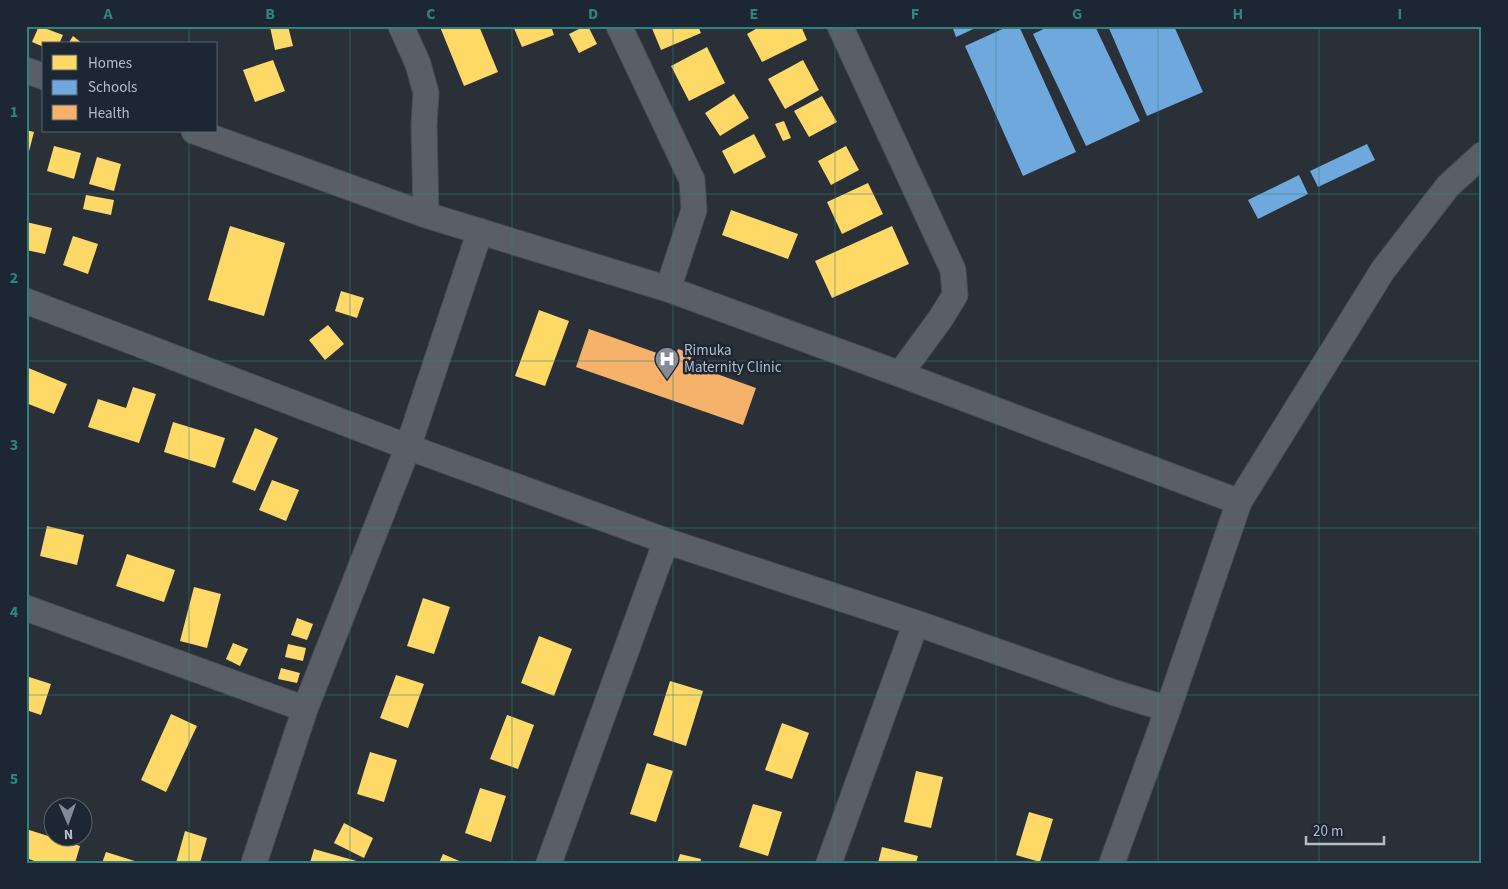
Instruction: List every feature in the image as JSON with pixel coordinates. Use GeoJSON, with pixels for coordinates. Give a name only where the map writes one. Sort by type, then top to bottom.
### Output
{"type":"FeatureCollection","features":[{"type":"Feature","properties":{"kind":"street"},"geometry":{"type":"LineString","coordinates":[[400,26],[418,64],[426,93],[424,125],[426,215]]}},
{"type":"Feature","properties":{"kind":"street"},"geometry":{"type":"LineString","coordinates":[[619,26],[692,180],[694,210],[668,290]]}},
{"type":"Feature","properties":{"kind":"street"},"geometry":{"type":"LineString","coordinates":[[840,26],[953,270],[955,294],[941,318],[900,374]]}},
{"type":"Feature","properties":{"kind":"street"},"geometry":{"type":"LineString","coordinates":[[26,70],[42,76]]}},
{"type":"Feature","properties":{"kind":"street"},"geometry":{"type":"LineString","coordinates":[[197,132],[426,215],[668,290],[900,374],[1239,502]]}},
{"type":"Feature","properties":{"kind":"street"},"geometry":{"type":"LineString","coordinates":[[1112,863],[1168,709],[1239,502],[1383,270],[1448,186],[1482,155]]}},
{"type":"Feature","properties":{"kind":"street"},"geometry":{"type":"LineString","coordinates":[[254,863],[305,709],[408,447],[480,231]]}},
{"type":"Feature","properties":{"kind":"street"},"geometry":{"type":"LineString","coordinates":[[26,302],[408,447],[666,540],[916,623],[1115,693],[1168,709]]}},
{"type":"Feature","properties":{"kind":"street"},"geometry":{"type":"LineString","coordinates":[[549,863],[666,540]]}},
{"type":"Feature","properties":{"kind":"street"},"geometry":{"type":"LineString","coordinates":[[26,608],[305,709]]}},
{"type":"Feature","properties":{"kind":"street"},"geometry":{"type":"LineString","coordinates":[[829,863],[916,623]]}},
{"type":"Feature","properties":{"kind":"building: Homes"},"geometry":{"type":"Polygon","coordinates":[[[39,26],[63,35],[60,42],[42,42],[42,46],[32,42],[39,26]]]}},
{"type":"Feature","properties":{"kind":"building: Homes"},"geometry":{"type":"Polygon","coordinates":[[[288,26],[293,46],[275,50],[270,27],[288,26]]]}},
{"type":"Feature","properties":{"kind":"building: Homes"},"geometry":{"type":"Polygon","coordinates":[[[479,26],[498,72],[464,86],[440,27],[479,26]]]}},
{"type":"Feature","properties":{"kind":"building: Homes"},"geometry":{"type":"Polygon","coordinates":[[[513,26],[551,26],[554,35],[522,47],[513,26]]]}},
{"type":"Feature","properties":{"kind":"building: Homes"},"geometry":{"type":"Polygon","coordinates":[[[588,26],[597,44],[579,53],[569,34],[588,26]]]}},
{"type":"Feature","properties":{"kind":"building: Homes"},"geometry":{"type":"Polygon","coordinates":[[[651,26],[698,26],[701,33],[661,50],[651,26]]]}},
{"type":"Feature","properties":{"kind":"building: Homes"},"geometry":{"type":"Polygon","coordinates":[[[761,26],[801,26],[807,40],[762,62],[747,34],[761,26]]]}},
{"type":"Feature","properties":{"kind":"building: Homes"},"geometry":{"type":"Polygon","coordinates":[[[73,36],[80,42],[69,42],[73,36]]]}},
{"type":"Feature","properties":{"kind":"building: Homes"},"geometry":{"type":"Polygon","coordinates":[[[707,47],[725,83],[689,101],[671,66],[707,47]]]}},
{"type":"Feature","properties":{"kind":"building: Homes"},"geometry":{"type":"Polygon","coordinates":[[[273,60],[285,91],[255,102],[243,70],[273,60]]]}},
{"type":"Feature","properties":{"kind":"building: Homes"},"geometry":{"type":"Polygon","coordinates":[[[803,60],[819,90],[785,109],[768,79],[803,60]]]}},
{"type":"Feature","properties":{"kind":"building: Homes"},"geometry":{"type":"Polygon","coordinates":[[[734,94],[749,118],[720,136],[705,113],[734,94]]]}},
{"type":"Feature","properties":{"kind":"building: Homes"},"geometry":{"type":"Polygon","coordinates":[[[822,96],[837,122],[809,137],[794,111],[822,96]]]}},
{"type":"Feature","properties":{"kind":"building: Homes"},"geometry":{"type":"Polygon","coordinates":[[[784,121],[791,138],[783,141],[775,124],[784,121]]]}},
{"type":"Feature","properties":{"kind":"building: Homes"},"geometry":{"type":"Polygon","coordinates":[[[26,130],[34,132],[27,159],[26,159],[26,130]]]}},
{"type":"Feature","properties":{"kind":"building: Homes"},"geometry":{"type":"Polygon","coordinates":[[[754,134],[766,157],[734,174],[722,151],[754,134]]]}},
{"type":"Feature","properties":{"kind":"building: Homes"},"geometry":{"type":"Polygon","coordinates":[[[54,146],[81,153],[74,179],[47,171],[54,146]]]}},
{"type":"Feature","properties":{"kind":"building: Homes"},"geometry":{"type":"Polygon","coordinates":[[[846,146],[859,170],[831,185],[818,161],[846,146]]]}},
{"type":"Feature","properties":{"kind":"building: Homes"},"geometry":{"type":"Polygon","coordinates":[[[97,157],[121,164],[114,191],[89,184],[97,157]]]}},
{"type":"Feature","properties":{"kind":"building: Homes"},"geometry":{"type":"Polygon","coordinates":[[[868,183],[883,214],[842,234],[827,202],[868,183]]]}},
{"type":"Feature","properties":{"kind":"building: Homes"},"geometry":{"type":"Polygon","coordinates":[[[86,195],[114,200],[111,215],[83,209],[86,195]]]}},
{"type":"Feature","properties":{"kind":"building: Homes"},"geometry":{"type":"Polygon","coordinates":[[[731,210],[798,234],[788,259],[722,235],[731,210]]]}},
{"type":"Feature","properties":{"kind":"building: Homes"},"geometry":{"type":"Polygon","coordinates":[[[26,222],[52,228],[45,254],[26,250],[26,222]]]}},
{"type":"Feature","properties":{"kind":"building: Homes"},"geometry":{"type":"Polygon","coordinates":[[[230,226],[285,243],[264,316],[208,300],[230,226]]]}},
{"type":"Feature","properties":{"kind":"building: Homes"},"geometry":{"type":"Polygon","coordinates":[[[892,226],[909,264],[832,298],[815,261],[892,226]]]}},
{"type":"Feature","properties":{"kind":"building: Homes"},"geometry":{"type":"Polygon","coordinates":[[[73,236],[98,244],[88,274],[63,265],[73,236]]]}},
{"type":"Feature","properties":{"kind":"building: Homes"},"geometry":{"type":"Polygon","coordinates":[[[341,291],[364,298],[357,318],[335,311],[341,291]]]}},
{"type":"Feature","properties":{"kind":"building: Homes"},"geometry":{"type":"Polygon","coordinates":[[[539,310],[569,321],[545,386],[515,376],[539,310]]]}},
{"type":"Feature","properties":{"kind":"building: Homes"},"geometry":{"type":"Polygon","coordinates":[[[328,325],[344,344],[325,360],[309,340],[328,325]]]}},
{"type":"Feature","properties":{"kind":"building: Homes"},"geometry":{"type":"Polygon","coordinates":[[[26,367],[67,384],[54,414],[26,403],[26,367]]]}},
{"type":"Feature","properties":{"kind":"building: Homes"},"geometry":{"type":"Polygon","coordinates":[[[133,387],[156,394],[139,443],[88,427],[98,399],[126,408],[133,387]]]}},
{"type":"Feature","properties":{"kind":"building: Homes"},"geometry":{"type":"Polygon","coordinates":[[[173,422],[225,438],[215,468],[164,452],[173,422]]]}},
{"type":"Feature","properties":{"kind":"building: Homes"},"geometry":{"type":"Polygon","coordinates":[[[255,428],[278,438],[255,491],[232,482],[255,428]]]}},
{"type":"Feature","properties":{"kind":"building: Homes"},"geometry":{"type":"Polygon","coordinates":[[[272,480],[299,490],[286,521],[259,510],[272,480]]]}},
{"type":"Feature","properties":{"kind":"building: Homes"},"geometry":{"type":"Polygon","coordinates":[[[47,526],[84,535],[77,565],[40,556],[47,526]]]}},
{"type":"Feature","properties":{"kind":"building: Homes"},"geometry":{"type":"Polygon","coordinates":[[[127,554],[175,570],[164,602],[116,586],[127,554]]]}},
{"type":"Feature","properties":{"kind":"building: Homes"},"geometry":{"type":"Polygon","coordinates":[[[194,587],[221,594],[207,648],[180,641],[194,587]]]}},
{"type":"Feature","properties":{"kind":"building: Homes"},"geometry":{"type":"Polygon","coordinates":[[[423,598],[450,607],[434,654],[407,646],[423,598]]]}},
{"type":"Feature","properties":{"kind":"building: Homes"},"geometry":{"type":"Polygon","coordinates":[[[297,618],[313,624],[307,640],[291,635],[297,618]]]}},
{"type":"Feature","properties":{"kind":"building: Homes"},"geometry":{"type":"Polygon","coordinates":[[[539,636],[572,649],[554,696],[521,683],[539,636]]]}},
{"type":"Feature","properties":{"kind":"building: Homes"},"geometry":{"type":"Polygon","coordinates":[[[233,643],[248,649],[240,666],[226,659],[233,643]]]}},
{"type":"Feature","properties":{"kind":"building: Homes"},"geometry":{"type":"Polygon","coordinates":[[[288,644],[306,648],[303,661],[285,657],[288,644]]]}},
{"type":"Feature","properties":{"kind":"building: Homes"},"geometry":{"type":"Polygon","coordinates":[[[281,668],[300,673],[297,683],[278,679],[281,668]]]}},
{"type":"Feature","properties":{"kind":"building: Homes"},"geometry":{"type":"Polygon","coordinates":[[[396,675],[424,684],[408,728],[380,718],[396,675]]]}},
{"type":"Feature","properties":{"kind":"building: Homes"},"geometry":{"type":"Polygon","coordinates":[[[26,676],[51,684],[41,715],[26,710],[26,676]]]}},
{"type":"Feature","properties":{"kind":"building: Homes"},"geometry":{"type":"Polygon","coordinates":[[[670,681],[703,691],[686,746],[653,735],[670,681]]]}},
{"type":"Feature","properties":{"kind":"building: Homes"},"geometry":{"type":"Polygon","coordinates":[[[171,714],[197,726],[166,792],[141,780],[171,714]]]}},
{"type":"Feature","properties":{"kind":"building: Homes"},"geometry":{"type":"Polygon","coordinates":[[[507,715],[534,725],[518,769],[490,759],[507,715]]]}},
{"type":"Feature","properties":{"kind":"building: Homes"},"geometry":{"type":"Polygon","coordinates":[[[782,723],[809,733],[792,779],[765,770],[782,723]]]}},
{"type":"Feature","properties":{"kind":"building: Homes"},"geometry":{"type":"Polygon","coordinates":[[[370,752],[397,760],[384,802],[357,794],[370,752]]]}},
{"type":"Feature","properties":{"kind":"building: Homes"},"geometry":{"type":"Polygon","coordinates":[[[647,763],[673,771],[656,822],[630,814],[647,763]]]}},
{"type":"Feature","properties":{"kind":"building: Homes"},"geometry":{"type":"Polygon","coordinates":[[[916,771],[943,777],[931,828],[904,822],[916,771]]]}},
{"type":"Feature","properties":{"kind":"building: Homes"},"geometry":{"type":"Polygon","coordinates":[[[480,788],[506,796],[491,842],[465,833],[480,788]]]}},
{"type":"Feature","properties":{"kind":"building: Homes"},"geometry":{"type":"Polygon","coordinates":[[[753,804],[782,812],[768,856],[739,847],[753,804]]]}},
{"type":"Feature","properties":{"kind":"building: Homes"},"geometry":{"type":"Polygon","coordinates":[[[1029,812],[1053,819],[1040,862],[1016,855],[1029,812]]]}},
{"type":"Feature","properties":{"kind":"building: Homes"},"geometry":{"type":"Polygon","coordinates":[[[344,823],[373,838],[364,858],[334,843],[344,823]]]}},
{"type":"Feature","properties":{"kind":"building: Homes"},"geometry":{"type":"Polygon","coordinates":[[[26,829],[42,834],[42,846],[80,846],[75,863],[40,863],[26,858],[26,829]]]}},
{"type":"Feature","properties":{"kind":"building: Homes"},"geometry":{"type":"Polygon","coordinates":[[[185,831],[207,838],[200,863],[176,863],[185,831]]]}},
{"type":"Feature","properties":{"kind":"building: Homes"},"geometry":{"type":"Polygon","coordinates":[[[882,847],[918,856],[916,863],[878,863],[882,847]]]}},
{"type":"Feature","properties":{"kind":"building: Homes"},"geometry":{"type":"Polygon","coordinates":[[[314,849],[360,862],[360,863],[310,863],[314,849]]]}},
{"type":"Feature","properties":{"kind":"building: Homes"},"geometry":{"type":"Polygon","coordinates":[[[106,852],[138,862],[138,863],[102,863],[106,852]]]}},
{"type":"Feature","properties":{"kind":"building: Homes"},"geometry":{"type":"Polygon","coordinates":[[[443,854],[464,863],[439,863],[443,854]]]}},
{"type":"Feature","properties":{"kind":"building: Homes"},"geometry":{"type":"Polygon","coordinates":[[[680,854],[701,859],[700,863],[677,863],[680,854]]]}},
{"type":"Feature","properties":{"kind":"building: Schools"},"geometry":{"type":"Polygon","coordinates":[[[952,26],[980,26],[956,37],[952,26]]]}},
{"type":"Feature","properties":{"kind":"building: Schools"},"geometry":{"type":"Polygon","coordinates":[[[1009,26],[1019,26],[1076,152],[1023,176],[965,46],[1009,26]]]}},
{"type":"Feature","properties":{"kind":"building: Schools"},"geometry":{"type":"Polygon","coordinates":[[[1050,26],[1095,26],[1140,121],[1086,146],[1033,34],[1050,26]]]}},
{"type":"Feature","properties":{"kind":"building: Schools"},"geometry":{"type":"Polygon","coordinates":[[[1108,26],[1174,26],[1203,92],[1147,116],[1108,26]]]}},
{"type":"Feature","properties":{"kind":"building: Schools"},"geometry":{"type":"Polygon","coordinates":[[[1367,144],[1375,160],[1318,187],[1310,171],[1367,144]]]}},
{"type":"Feature","properties":{"kind":"building: Schools"},"geometry":{"type":"Polygon","coordinates":[[[1299,175],[1308,194],[1258,219],[1248,200],[1299,175]]]}},
{"type":"Feature","properties":{"kind":"building: Health"},"geometry":{"type":"Polygon","coordinates":[[[589,329],[674,359],[678,349],[693,354],[689,364],[756,388],[743,425],[576,367],[589,329]]]}},
{"type":"Feature","properties":{"kind":"place","name":"Rimuka Maternity Clinic"},"geometry":{"type":"Point","coordinates":[667,380]}}]}
